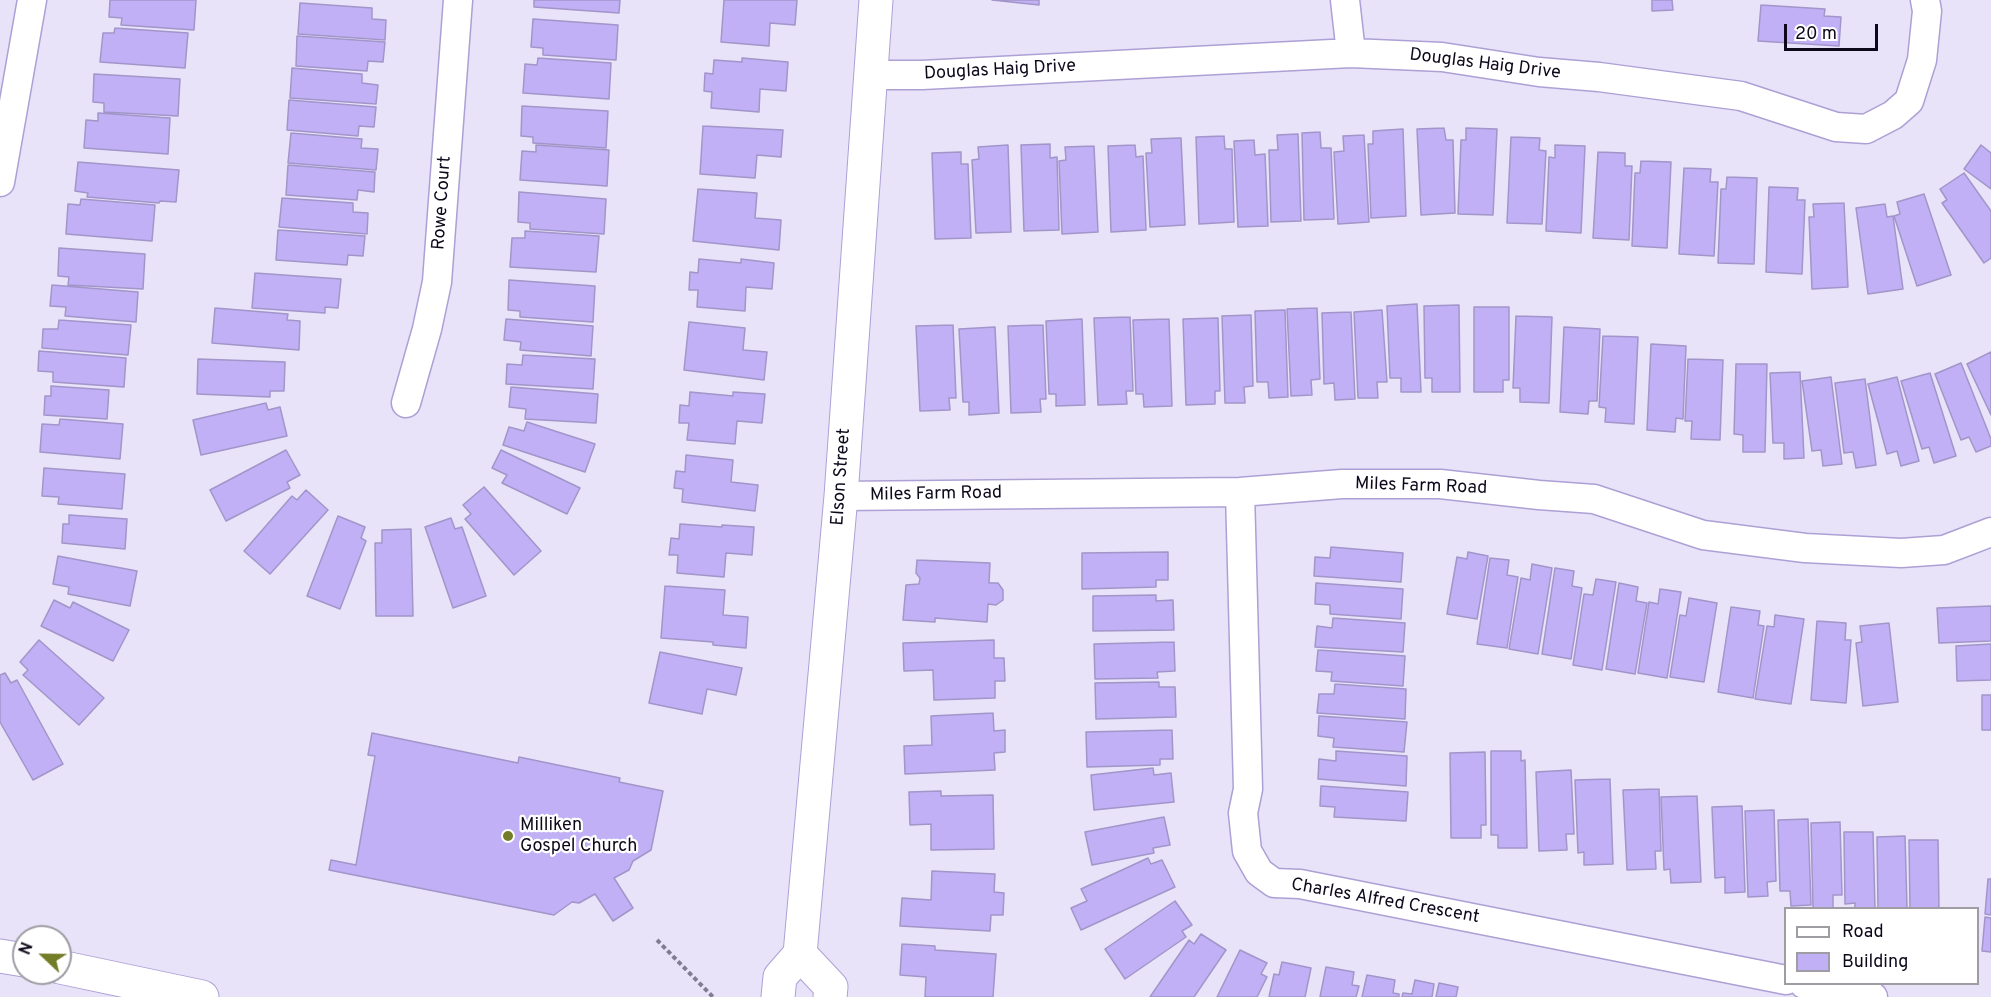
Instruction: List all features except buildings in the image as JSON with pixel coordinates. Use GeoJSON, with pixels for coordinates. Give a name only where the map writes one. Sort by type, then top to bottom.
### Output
{"type":"FeatureCollection","features":[{"type":"Feature","properties":{"kind":"street"},"geometry":{"type":"LineString","coordinates":[[0,182],[32,0]]}},
{"type":"Feature","properties":{"kind":"street","name":"Rowe Court"},"geometry":{"type":"LineString","coordinates":[[406,403],[427,329],[437,282],[458,0]]}},
{"type":"Feature","properties":{"kind":"street","name":"Elson Street"},"geometry":{"type":"LineString","coordinates":[[800,954],[841,496],[876,0]]}},
{"type":"Feature","properties":{"kind":"street"},"geometry":{"type":"LineString","coordinates":[[1345,0],[1351,53]]}},
{"type":"Feature","properties":{"kind":"street","name":"Douglas Haig Drive"},"geometry":{"type":"LineString","coordinates":[[872,75],[922,75],[1351,53],[1442,57],[1539,72],[1599,77],[1741,96],[1836,127],[1866,129],[1893,115],[1909,101],[1922,60],[1927,11],[1925,0]]}},
{"type":"Feature","properties":{"kind":"street","name":"Miles Farm Road"},"geometry":{"type":"LineString","coordinates":[[841,496],[1240,492],[1342,483],[1440,484],[1594,499],[1703,535],[1851,552],[1901,553],[1944,550],[1991,532]]}},
{"type":"Feature","properties":{"kind":"street","name":"Charles Alfred Crescent"},"geometry":{"type":"LineString","coordinates":[[1240,492],[1248,789],[1243,824],[1246,851],[1259,872],[1275,883],[1300,884],[1784,980]]}},
{"type":"Feature","properties":{"kind":"street"},"geometry":{"type":"LineString","coordinates":[[778,997],[780,977],[800,954],[831,987],[830,997]]}},
{"type":"Feature","properties":{"kind":"street"},"geometry":{"type":"LineString","coordinates":[[72,970],[202,997]]}},
{"type":"Feature","properties":{"kind":"street"},"geometry":{"type":"LineString","coordinates":[[1809,985],[1873,997]]}},
{"type":"Feature","properties":{"kind":"path"},"geometry":{"type":"LineString","coordinates":[[657,940],[713,997]]}},
{"type":"Feature","properties":{"kind":"place","name":"Milliken Gospel Church"},"geometry":{"type":"Point","coordinates":[508,836]}}]}
